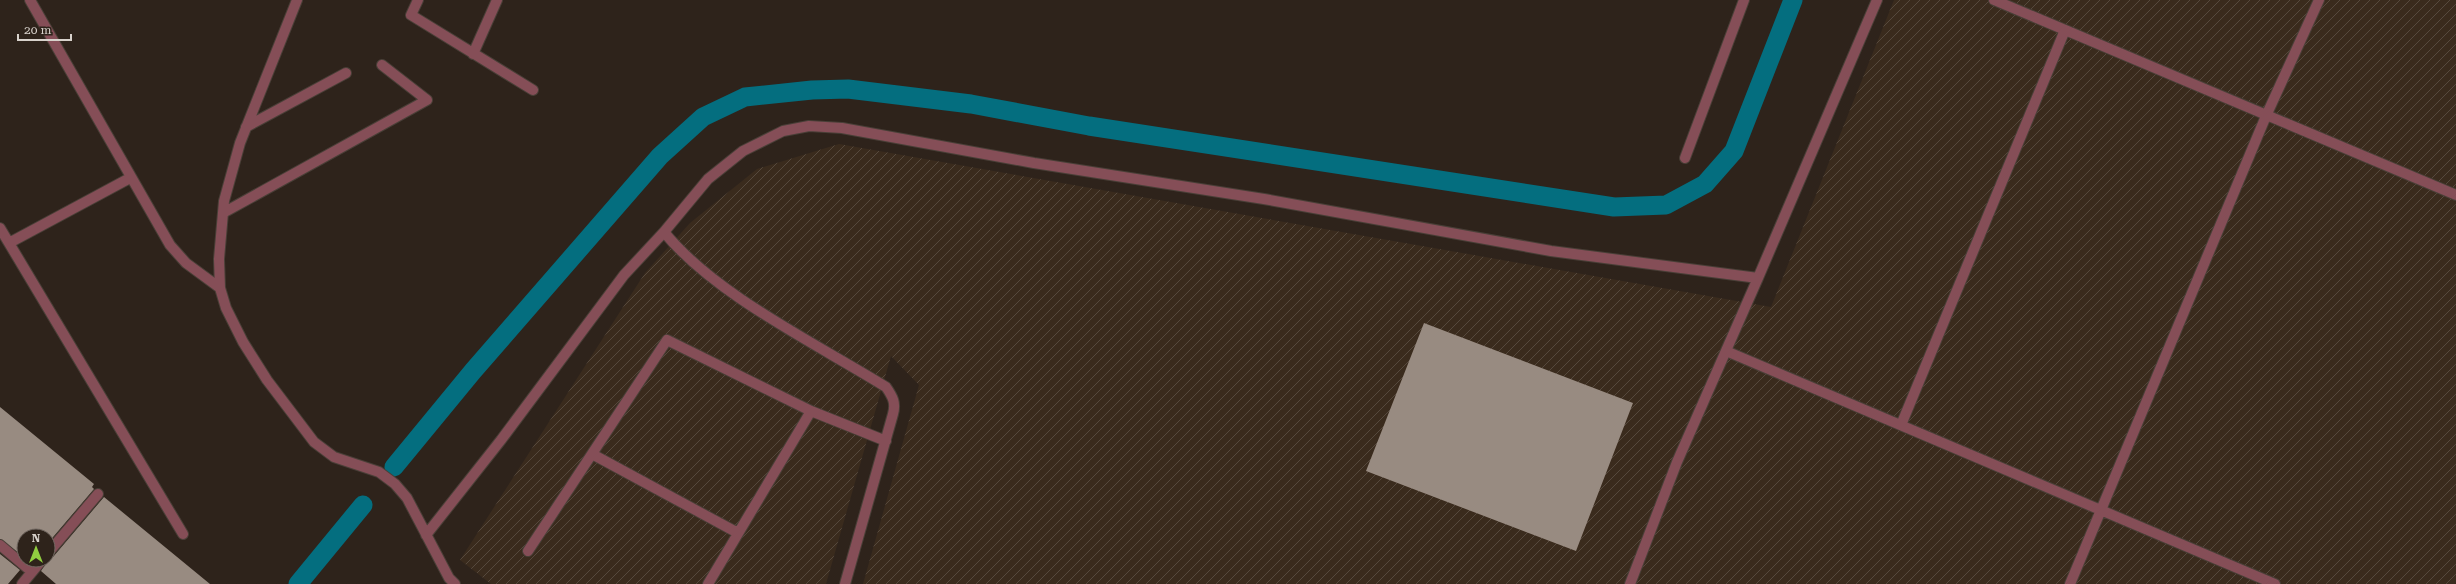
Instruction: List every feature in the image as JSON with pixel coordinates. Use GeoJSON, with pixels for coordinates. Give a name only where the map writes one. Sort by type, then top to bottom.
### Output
{"type":"FeatureCollection","features":[{"type":"Feature","properties":{"kind":"street"},"geometry":{"type":"LineString","coordinates":[[30,0],[130,178],[170,245],[186,263],[220,288]]}},
{"type":"Feature","properties":{"kind":"street"},"geometry":{"type":"LineString","coordinates":[[297,0],[240,143],[223,213],[219,259],[220,288],[226,308],[243,342],[267,380],[314,442],[334,457],[379,472],[395,484],[407,498],[426,535],[455,584]]}},
{"type":"Feature","properties":{"kind":"street"},"geometry":{"type":"LineString","coordinates":[[418,0],[412,15],[533,90]]}},
{"type":"Feature","properties":{"kind":"street"},"geometry":{"type":"LineString","coordinates":[[473,54],[497,0]]}},
{"type":"Feature","properties":{"kind":"street"},"geometry":{"type":"LineString","coordinates":[[1685,158],[1744,0]]}},
{"type":"Feature","properties":{"kind":"street"},"geometry":{"type":"LineString","coordinates":[[1630,584],[1677,462],[1758,278],[1877,0]]}},
{"type":"Feature","properties":{"kind":"street"},"geometry":{"type":"LineString","coordinates":[[1994,0],[2456,195]]}},
{"type":"Feature","properties":{"kind":"street"},"geometry":{"type":"LineString","coordinates":[[2070,584],[2100,509],[2266,116],[2319,0]]}},
{"type":"Feature","properties":{"kind":"street"},"geometry":{"type":"LineString","coordinates":[[1901,425],[2065,30]]}},
{"type":"Feature","properties":{"kind":"street"},"geometry":{"type":"LineString","coordinates":[[223,213],[427,100],[382,65]]}},
{"type":"Feature","properties":{"kind":"street"},"geometry":{"type":"LineString","coordinates":[[246,127],[346,74]]}},
{"type":"Feature","properties":{"kind":"street"},"geometry":{"type":"LineString","coordinates":[[426,535],[501,440],[624,275],[664,232],[708,179],[743,151],[784,131],[810,126],[842,128],[1034,163],[1264,199],[1551,251],[1758,278]]}},
{"type":"Feature","properties":{"kind":"street"},"geometry":{"type":"LineString","coordinates":[[9,243],[130,178]]}},
{"type":"Feature","properties":{"kind":"street"},"geometry":{"type":"LineString","coordinates":[[0,228],[183,534]]}},
{"type":"Feature","properties":{"kind":"street"},"geometry":{"type":"LineString","coordinates":[[664,232],[674,246],[731,291],[796,334],[886,387],[893,397],[895,405],[886,441],[845,584]]}},
{"type":"Feature","properties":{"kind":"street"},"geometry":{"type":"LineString","coordinates":[[528,551],[668,340],[811,411],[886,441]]}},
{"type":"Feature","properties":{"kind":"street"},"geometry":{"type":"LineString","coordinates":[[1726,351],[2275,584]]}},
{"type":"Feature","properties":{"kind":"street"},"geometry":{"type":"LineString","coordinates":[[708,584],[811,411]]}},
{"type":"Feature","properties":{"kind":"street"},"geometry":{"type":"LineString","coordinates":[[592,454],[738,533]]}},
{"type":"Feature","properties":{"kind":"street"},"geometry":{"type":"LineString","coordinates":[[56,544],[98,494]]}},
{"type":"Feature","properties":{"kind":"street"},"geometry":{"type":"LineString","coordinates":[[0,545],[32,572]]}},
{"type":"Feature","properties":{"kind":"street"},"geometry":{"type":"LineString","coordinates":[[22,584],[35,568]]}},
{"type":"Feature","properties":{"kind":"shaded area"},"geometry":{"type":"Polygon","coordinates":[[[1894,0],[2456,0],[2456,584],[863,584],[919,385],[891,356],[826,584],[491,584],[460,560],[645,273],[690,223],[757,169],[839,144],[1771,307],[1894,0]]]}},
{"type":"Feature","properties":{"kind":"building"},"geometry":{"type":"Polygon","coordinates":[[[1424,323],[1633,403],[1576,551],[1366,471],[1424,323]]]}},
{"type":"Feature","properties":{"kind":"building"},"geometry":{"type":"Polygon","coordinates":[[[0,407],[94,484],[92,487],[94,489],[56,534],[56,528],[16,528],[16,551],[0,539],[0,407]]]}},
{"type":"Feature","properties":{"kind":"building"},"geometry":{"type":"Polygon","coordinates":[[[104,497],[210,584],[56,584],[41,571],[43,568],[56,568],[56,553],[104,497]]]}},
{"type":"Feature","properties":{"kind":"building"},"geometry":{"type":"Polygon","coordinates":[[[0,554],[20,570],[8,584],[0,584],[0,554]]]}},
{"type":"Feature","properties":{"kind":"waterway"},"geometry":{"type":"LineString","coordinates":[[394,467],[473,371],[660,156],[703,117],[745,97],[812,90],[848,89],[971,104],[1089,126],[1614,207],[1666,205],[1705,184],[1734,151],[1793,0]]}},
{"type":"Feature","properties":{"kind":"waterway"},"geometry":{"type":"LineString","coordinates":[[298,584],[363,505]]}}]}
